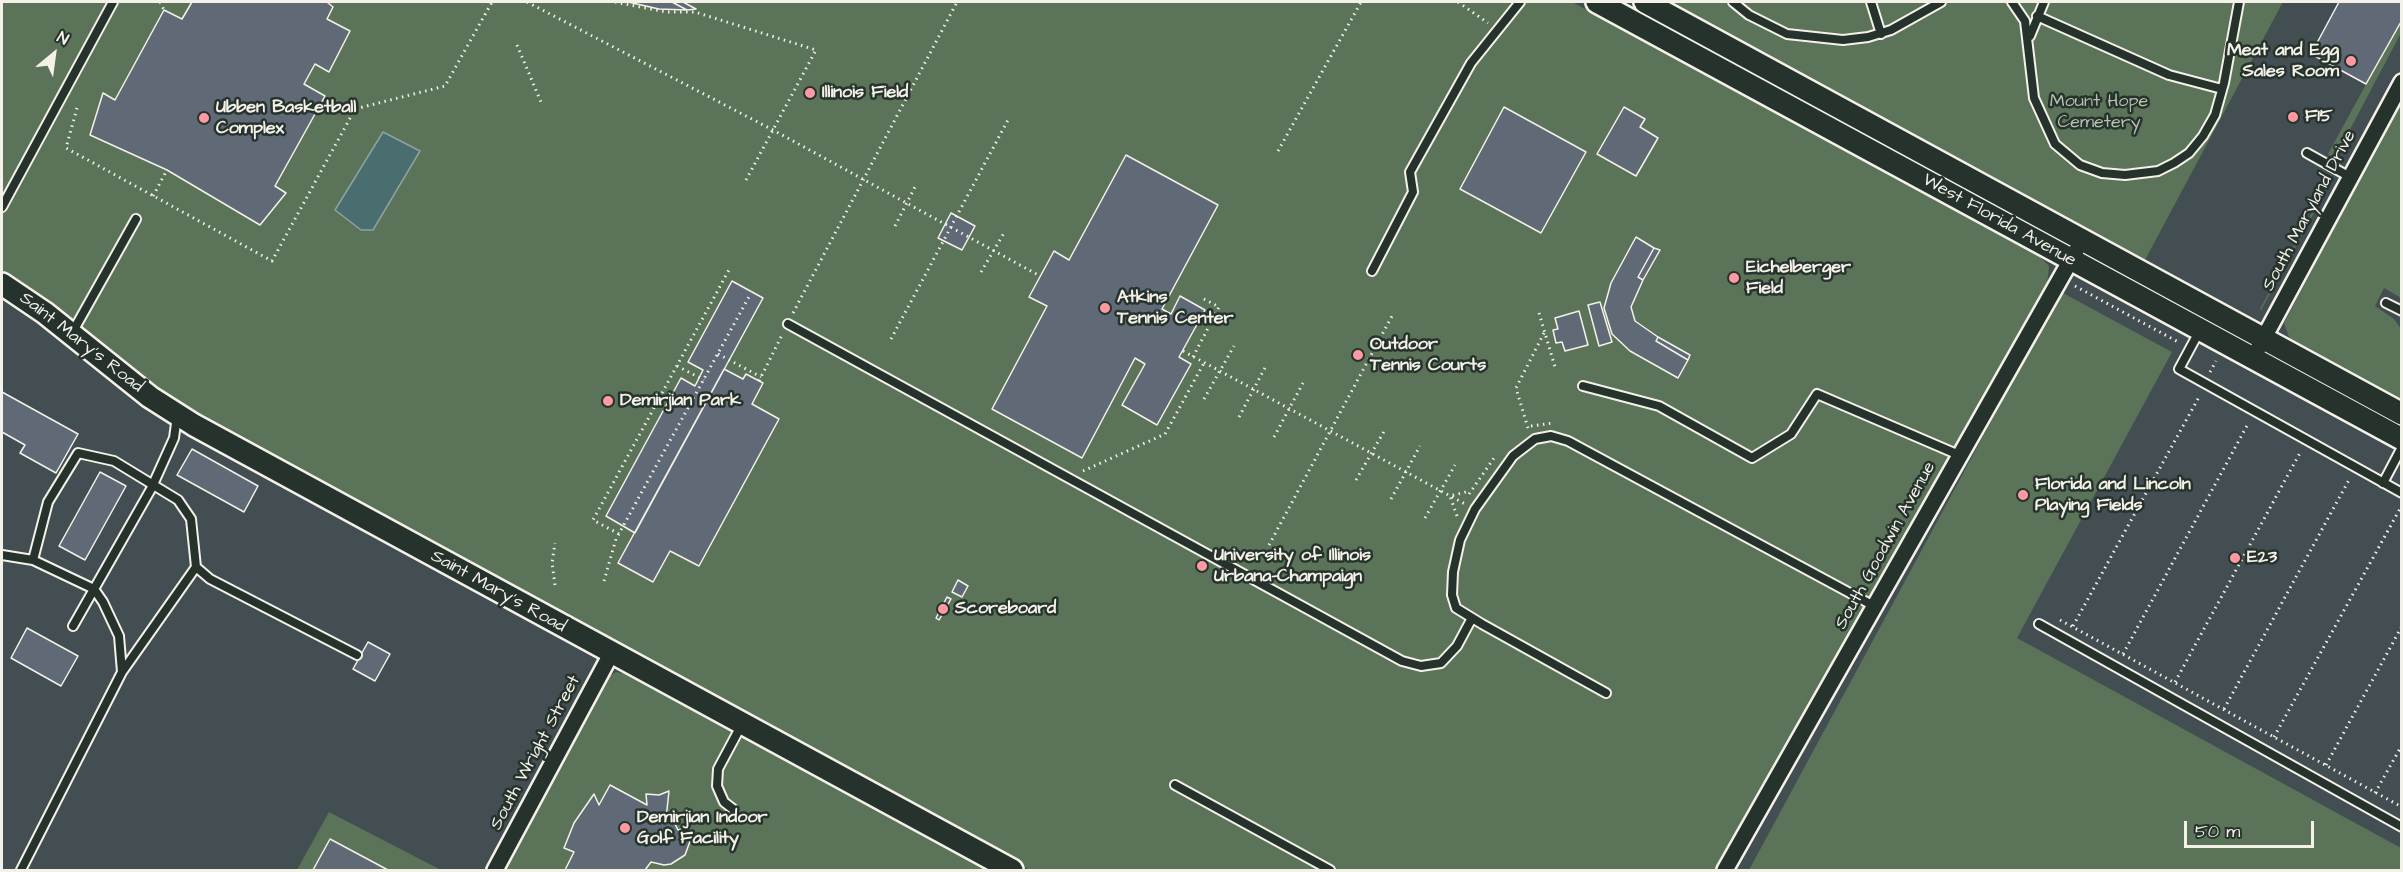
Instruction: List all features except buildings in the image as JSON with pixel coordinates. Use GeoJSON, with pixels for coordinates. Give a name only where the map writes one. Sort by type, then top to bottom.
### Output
{"type":"FeatureCollection","features":[{"type":"Feature","properties":{"kind":"main road","name":"West Florida Avenue"},"geometry":{"type":"LineString","coordinates":[[1597,2],[2402,439]]}},
{"type":"Feature","properties":{"kind":"main road","name":"West Florida Avenue"},"geometry":{"type":"LineString","coordinates":[[1645,2],[2402,414]]}},
{"type":"Feature","properties":{"kind":"main road","name":"Saint Mary's Road"},"geometry":{"type":"LineString","coordinates":[[2,284],[45,313],[109,367],[177,414],[611,654],[1012,870]]}},
{"type":"Feature","properties":{"kind":"street","name":"South Maryland Drive"},"geometry":{"type":"LineString","coordinates":[[2253,358],[2402,82]]}},
{"type":"Feature","properties":{"kind":"street","name":"South Goodwin Avenue"},"geometry":{"type":"LineString","coordinates":[[1725,870],[2082,240]]}},
{"type":"Feature","properties":{"kind":"street","name":"South Wright Street"},"geometry":{"type":"LineString","coordinates":[[495,870],[611,654]]}},
{"type":"Feature","properties":{"kind":"lane"},"geometry":{"type":"LineString","coordinates":[[2,207],[113,2]]}},
{"type":"Feature","properties":{"kind":"lane"},"geometry":{"type":"LineString","coordinates":[[1372,271],[1413,192],[1410,172],[1471,63],[1520,2]]}},
{"type":"Feature","properties":{"kind":"lane"},"geometry":{"type":"LineString","coordinates":[[1733,2],[1749,15],[1787,34],[1843,40],[1881,34],[1906,24],[1941,2]]}},
{"type":"Feature","properties":{"kind":"lane"},"geometry":{"type":"LineString","coordinates":[[1871,2],[1881,34]]}},
{"type":"Feature","properties":{"kind":"lane"},"geometry":{"type":"LineString","coordinates":[[2012,2],[2025,21],[2034,99],[2055,144],[2080,165],[2102,172],[2139,175],[2174,163],[2189,153],[2203,136],[2215,115],[2222,89],[2239,2]]}},
{"type":"Feature","properties":{"kind":"lane"},"geometry":{"type":"LineString","coordinates":[[2028,42],[2044,2]]}},
{"type":"Feature","properties":{"kind":"lane"},"geometry":{"type":"LineString","coordinates":[[2037,16],[2169,75],[2222,89]]}},
{"type":"Feature","properties":{"kind":"lane"},"geometry":{"type":"LineString","coordinates":[[2307,153],[2350,177]]}},
{"type":"Feature","properties":{"kind":"lane"},"geometry":{"type":"LineString","coordinates":[[71,335],[136,219]]}},
{"type":"Feature","properties":{"kind":"lane"},"geometry":{"type":"LineString","coordinates":[[2386,303],[2402,311]]}},
{"type":"Feature","properties":{"kind":"lane"},"geometry":{"type":"LineString","coordinates":[[788,324],[1402,661],[1421,666],[1441,663],[1457,646],[1472,618]]}},
{"type":"Feature","properties":{"kind":"lane"},"geometry":{"type":"LineString","coordinates":[[2200,330],[2179,369],[2402,493]]}},
{"type":"Feature","properties":{"kind":"lane"},"geometry":{"type":"LineString","coordinates":[[1583,386],[1659,406],[1752,458],[1791,434],[1817,394],[1959,455]]}},
{"type":"Feature","properties":{"kind":"lane"},"geometry":{"type":"LineString","coordinates":[[74,626],[153,483],[174,438],[177,414]]}},
{"type":"Feature","properties":{"kind":"lane"},"geometry":{"type":"LineString","coordinates":[[1606,693],[1456,608],[1452,595],[1453,572],[1460,540],[1475,509],[1514,456],[1535,440],[1551,436],[1568,441],[1874,606]]}},
{"type":"Feature","properties":{"kind":"lane"},"geometry":{"type":"LineString","coordinates":[[2383,483],[2402,447]]}},
{"type":"Feature","properties":{"kind":"lane"},"geometry":{"type":"LineString","coordinates":[[21,870],[122,672],[196,567],[191,519],[178,500],[153,483],[114,461],[78,453],[48,502],[33,560]]}},
{"type":"Feature","properties":{"kind":"lane"},"geometry":{"type":"LineString","coordinates":[[2,555],[33,560],[94,589],[104,602],[119,636],[122,672]]}},
{"type":"Feature","properties":{"kind":"lane"},"geometry":{"type":"LineString","coordinates":[[196,567],[210,579],[357,655]]}},
{"type":"Feature","properties":{"kind":"lane"},"geometry":{"type":"LineString","coordinates":[[2038,624],[2402,827]]}},
{"type":"Feature","properties":{"kind":"lane"},"geometry":{"type":"LineString","coordinates":[[733,809],[724,802],[717,786],[718,768],[742,724]]}},
{"type":"Feature","properties":{"kind":"lane"},"geometry":{"type":"LineString","coordinates":[[1175,785],[1330,870]]}},
{"type":"Feature","properties":{"kind":"path"},"geometry":{"type":"LineString","coordinates":[[160,2],[164,10]]}},
{"type":"Feature","properties":{"kind":"path"},"geometry":{"type":"LineString","coordinates":[[77,108],[66,148],[272,261],[355,109],[446,86],[492,2]]}},
{"type":"Feature","properties":{"kind":"path"},"geometry":{"type":"LineString","coordinates":[[527,2],[773,130],[1040,276]]}},
{"type":"Feature","properties":{"kind":"path"},"geometry":{"type":"LineString","coordinates":[[615,2],[666,12],[695,12],[816,50],[746,180]]}},
{"type":"Feature","properties":{"kind":"path"},"geometry":{"type":"LineString","coordinates":[[718,354],[760,379],[957,2]]}},
{"type":"Feature","properties":{"kind":"path"},"geometry":{"type":"LineString","coordinates":[[1278,151],[1362,2]]}},
{"type":"Feature","properties":{"kind":"path"},"geometry":{"type":"LineString","coordinates":[[1458,2],[1497,30]]}},
{"type":"Feature","properties":{"kind":"path"},"geometry":{"type":"LineString","coordinates":[[517,45],[541,102]]}},
{"type":"Feature","properties":{"kind":"path"},"geometry":{"type":"LineString","coordinates":[[891,339],[1008,120]]}},
{"type":"Feature","properties":{"kind":"path"},"geometry":{"type":"LineString","coordinates":[[153,196],[167,170]]}},
{"type":"Feature","properties":{"kind":"path"},"geometry":{"type":"LineString","coordinates":[[896,226],[916,185]]}},
{"type":"Feature","properties":{"kind":"path"},"geometry":{"type":"LineString","coordinates":[[981,272],[1004,233]]}},
{"type":"Feature","properties":{"kind":"path"},"geometry":{"type":"LineString","coordinates":[[619,534],[593,520],[730,268]]}},
{"type":"Feature","properties":{"kind":"path"},"geometry":{"type":"LineString","coordinates":[[2077,287],[2173,339]]}},
{"type":"Feature","properties":{"kind":"path"},"geometry":{"type":"LineString","coordinates":[[604,581],[619,534],[750,296]]}},
{"type":"Feature","properties":{"kind":"path"},"geometry":{"type":"LineString","coordinates":[[1193,357],[1220,307],[1202,298]]}},
{"type":"Feature","properties":{"kind":"path"},"geometry":{"type":"LineString","coordinates":[[1539,313],[1555,367]]}},
{"type":"Feature","properties":{"kind":"path"},"geometry":{"type":"LineString","coordinates":[[1269,545],[1392,315]]}},
{"type":"Feature","properties":{"kind":"path"},"geometry":{"type":"LineString","coordinates":[[1528,428],[1516,388],[1545,331]]}},
{"type":"Feature","properties":{"kind":"path"},"geometry":{"type":"LineString","coordinates":[[1204,399],[1234,346]]}},
{"type":"Feature","properties":{"kind":"path"},"geometry":{"type":"LineString","coordinates":[[1183,351],[1475,509]]}},
{"type":"Feature","properties":{"kind":"path"},"geometry":{"type":"LineString","coordinates":[[1068,478],[1165,434],[1204,363]]}},
{"type":"Feature","properties":{"kind":"path"},"geometry":{"type":"LineString","coordinates":[[1239,417],[1267,364]]}},
{"type":"Feature","properties":{"kind":"path"},"geometry":{"type":"LineString","coordinates":[[677,366],[704,380]]}},
{"type":"Feature","properties":{"kind":"path"},"geometry":{"type":"LineString","coordinates":[[1274,436],[1303,383]]}},
{"type":"Feature","properties":{"kind":"path"},"geometry":{"type":"LineString","coordinates":[[2073,626],[2200,395]]}},
{"type":"Feature","properties":{"kind":"path"},"geometry":{"type":"LineString","coordinates":[[2123,654],[2249,422]]}},
{"type":"Feature","properties":{"kind":"path"},"geometry":{"type":"LineString","coordinates":[[1356,480],[1386,428]]}},
{"type":"Feature","properties":{"kind":"path"},"geometry":{"type":"LineString","coordinates":[[1390,500],[1420,446]]}},
{"type":"Feature","properties":{"kind":"path"},"geometry":{"type":"LineString","coordinates":[[2175,682],[2301,451]]}},
{"type":"Feature","properties":{"kind":"path"},"geometry":{"type":"LineString","coordinates":[[1425,518],[1455,465]]}},
{"type":"Feature","properties":{"kind":"path"},"geometry":{"type":"LineString","coordinates":[[2224,709],[2350,478]]}},
{"type":"Feature","properties":{"kind":"path"},"geometry":{"type":"LineString","coordinates":[[1450,496],[1471,491]]}},
{"type":"Feature","properties":{"kind":"path"},"geometry":{"type":"LineString","coordinates":[[1450,496],[1457,518]]}},
{"type":"Feature","properties":{"kind":"path"},"geometry":{"type":"LineString","coordinates":[[2274,737],[2401,507]]}},
{"type":"Feature","properties":{"kind":"path"},"geometry":{"type":"LineString","coordinates":[[555,543],[552,563],[555,585]]}},
{"type":"Feature","properties":{"kind":"path"},"geometry":{"type":"LineString","coordinates":[[2055,617],[2402,807]]}},
{"type":"Feature","properties":{"kind":"path"},"geometry":{"type":"LineString","coordinates":[[2326,765],[2402,626]]}},
{"type":"Feature","properties":{"kind":"path"},"geometry":{"type":"LineString","coordinates":[[2375,793],[2402,745]]}},
{"type":"Feature","properties":{"kind":"shaded area","name":"University of Illinois Urbana-Champaign"},"geometry":{"type":"Polygon","coordinates":[[[2,2],[1665,2],[2144,262],[2283,2],[2401,2],[2401,870],[2,870],[2,2]]]}},
{"type":"Feature","properties":{"kind":"green space","name":"University of Illinois Urbana-Champaign"},"geometry":{"type":"Polygon","coordinates":[[[2,2],[1572,2],[2037,254],[2049,266],[2047,286],[1715,870],[1030,870],[184,409],[140,380],[48,304],[2,273],[2,2]]]}},
{"type":"Feature","properties":{"kind":"green space","name":"Mount Hope Cemetery"},"geometry":{"type":"Polygon","coordinates":[[[1665,2],[2283,2],[2144,262],[1665,2]]]}},
{"type":"Feature","properties":{"kind":"green space"},"geometry":{"type":"Polygon","coordinates":[[[2401,20],[2401,33],[2337,154],[2334,158],[2330,156],[2328,154],[2401,20]]]}},
{"type":"Feature","properties":{"kind":"green space"},"geometry":{"type":"Polygon","coordinates":[[[2401,101],[2401,298],[2384,288],[2375,306],[2394,319],[2401,329],[2401,401],[2295,343],[2289,337],[2284,323],[2401,101]]]}},
{"type":"Feature","properties":{"kind":"green space"},"geometry":{"type":"Polygon","coordinates":[[[2329,181],[2328,187],[2261,310],[2260,309],[2329,181]]]}},
{"type":"Feature","properties":{"kind":"green space","name":"Florida and Lincoln Playing Fields"},"geometry":{"type":"Polygon","coordinates":[[[2061,292],[2172,352],[2017,638],[2401,848],[2401,870],[1749,870],[2061,292]]]}},
{"type":"Feature","properties":{"kind":"green space"},"geometry":{"type":"Polygon","coordinates":[[[616,672],[629,675],[992,870],[505,870],[607,677],[616,672]]]}},
{"type":"Feature","properties":{"kind":"green space"},"geometry":{"type":"Polygon","coordinates":[[[329,812],[441,870],[297,870],[329,812]]]}},
{"type":"Feature","properties":{"kind":"water"},"geometry":{"type":"Polygon","coordinates":[[[383,132],[420,151],[373,230],[361,230],[335,210],[383,132]]]}},
{"type":"Feature","properties":{"kind":"place","name":"Meat and Egg Sales Room"},"geometry":{"type":"Point","coordinates":[2351,61]}},
{"type":"Feature","properties":{"kind":"place","name":"Illinois Field"},"geometry":{"type":"Point","coordinates":[810,93]}},
{"type":"Feature","properties":{"kind":"place","name":"F15"},"geometry":{"type":"Point","coordinates":[2293,117]}},
{"type":"Feature","properties":{"kind":"place","name":"Ubben Basketball Complex"},"geometry":{"type":"Point","coordinates":[204,118]}},
{"type":"Feature","properties":{"kind":"place","name":"Eichelberger Field"},"geometry":{"type":"Point","coordinates":[1734,278]}},
{"type":"Feature","properties":{"kind":"place","name":"Atkins Tennis Center"},"geometry":{"type":"Point","coordinates":[1105,308]}},
{"type":"Feature","properties":{"kind":"place","name":"Outdoor Tennis Courts"},"geometry":{"type":"Point","coordinates":[1358,355]}},
{"type":"Feature","properties":{"kind":"place","name":"Demirjian Park"},"geometry":{"type":"Point","coordinates":[608,401]}},
{"type":"Feature","properties":{"kind":"place","name":"Florida and Lincoln Playing Fields"},"geometry":{"type":"Point","coordinates":[2023,495]}},
{"type":"Feature","properties":{"kind":"place","name":"E23"},"geometry":{"type":"Point","coordinates":[2235,558]}},
{"type":"Feature","properties":{"kind":"place","name":"University of Illinois Urbana-Champaign"},"geometry":{"type":"Point","coordinates":[1202,566]}},
{"type":"Feature","properties":{"kind":"place","name":"Scoreboard"},"geometry":{"type":"Point","coordinates":[943,609]}},
{"type":"Feature","properties":{"kind":"place","name":"Demirjian Indoor Golf Facility"},"geometry":{"type":"Point","coordinates":[625,828]}}]}
